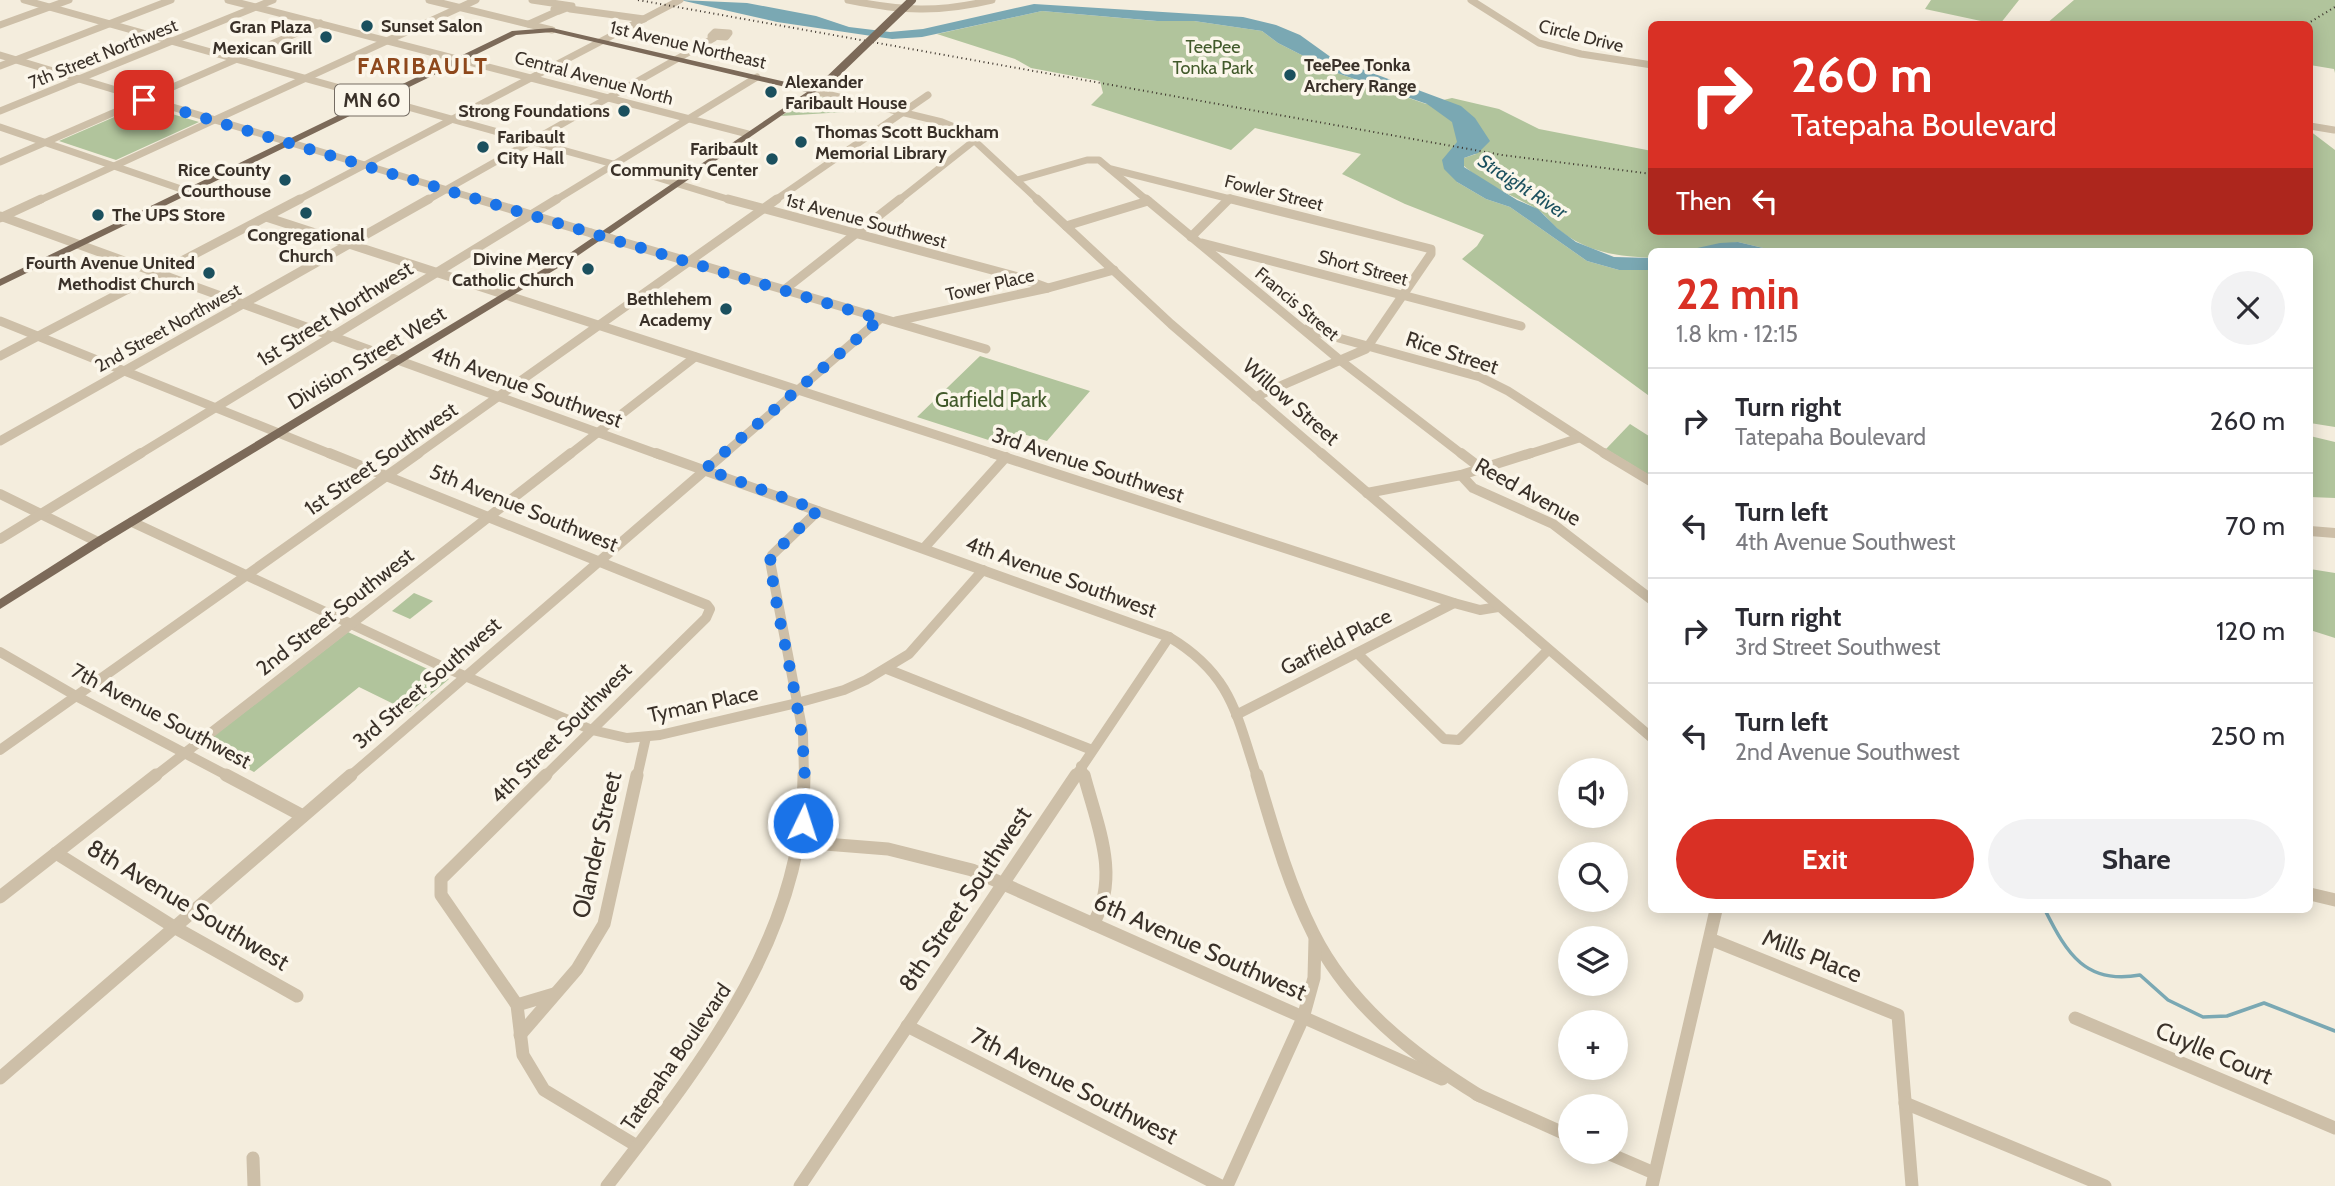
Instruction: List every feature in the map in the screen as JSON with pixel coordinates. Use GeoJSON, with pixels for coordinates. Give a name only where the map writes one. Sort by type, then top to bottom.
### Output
{"type":"FeatureCollection","features":[{"type":"Feature","properties":{"kind":"main road"},"geometry":{"type":"LineString","coordinates":[[829,80],[912,0]]}},
{"type":"Feature","properties":{"kind":"main road","name":"1st Avenue Northeast"},"geometry":{"type":"LineString","coordinates":[[528,27],[552,30],[814,91]]}},
{"type":"Feature","properties":{"kind":"main road","name":"MN 60"},"geometry":{"type":"LineString","coordinates":[[0,283],[456,59],[528,27]]}},
{"type":"Feature","properties":{"kind":"main road","name":"Division Street West"},"geometry":{"type":"LineString","coordinates":[[0,605],[99,542],[594,242],[829,80]]}},
{"type":"Feature","properties":{"kind":"street","name":"1st Avenue Southwest"},"geometry":{"type":"LineString","coordinates":[[24,0],[1048,288]]}},
{"type":"Feature","properties":{"kind":"street"},"geometry":{"type":"LineString","coordinates":[[0,26],[69,0]]}},
{"type":"Feature","properties":{"kind":"street"},"geometry":{"type":"LineString","coordinates":[[0,66],[171,0]]}},
{"type":"Feature","properties":{"kind":"street","name":"Central Avenue North"},"geometry":{"type":"LineString","coordinates":[[228,0],[748,134]]}},
{"type":"Feature","properties":{"kind":"street"},"geometry":{"type":"LineString","coordinates":[[255,7],[273,0]]}},
{"type":"Feature","properties":{"kind":"street"},"geometry":{"type":"LineString","coordinates":[[429,0],[521,22],[528,27],[557,8],[569,4],[572,6],[570,9],[644,19]]}},
{"type":"Feature","properties":{"kind":"street"},"geometry":{"type":"LineString","coordinates":[[0,217],[476,0]]}},
{"type":"Feature","properties":{"kind":"street"},"geometry":{"type":"LineString","coordinates":[[532,0],[557,8]]}},
{"type":"Feature","properties":{"kind":"street"},"geometry":{"type":"LineString","coordinates":[[848,0],[924,13],[948,11],[992,0]]}},
{"type":"Feature","properties":{"kind":"street"},"geometry":{"type":"LineString","coordinates":[[875,6],[882,0]]}},
{"type":"Feature","properties":{"kind":"street","name":"Circle Drive"},"geometry":{"type":"LineString","coordinates":[[1471,0],[1539,43],[1581,54],[1648,64]]}},
{"type":"Feature","properties":{"kind":"street"},"geometry":{"type":"LineString","coordinates":[[0,356],[679,1]]}},
{"type":"Feature","properties":{"kind":"street","name":"7th Street Northwest"},"geometry":{"type":"LineString","coordinates":[[0,111],[255,7]]}},
{"type":"Feature","properties":{"kind":"street"},"geometry":{"type":"LineString","coordinates":[[0,162],[320,23]]}},
{"type":"Feature","properties":{"kind":"street","name":"2nd Street Northwest"},"geometry":{"type":"LineString","coordinates":[[0,441],[714,38]]}},
{"type":"Feature","properties":{"kind":"street"},"geometry":{"type":"LineString","coordinates":[[0,55],[784,290],[881,323],[986,349]]}},
{"type":"Feature","properties":{"kind":"street","name":"1st Street Northwest"},"geometry":{"type":"LineString","coordinates":[[0,539],[757,77]]}},
{"type":"Feature","properties":{"kind":"street","name":"1st Avenue Northeast"},"geometry":{"type":"LineString","coordinates":[[814,91],[900,112]]}},
{"type":"Feature","properties":{"kind":"street","name":"1st Street Southwest"},"geometry":{"type":"LineString","coordinates":[[0,750],[850,147],[928,95]]}},
{"type":"Feature","properties":{"kind":"street","name":"Willow Street"},"geometry":{"type":"LineString","coordinates":[[900,112],[951,124],[975,140],[1255,397],[1648,735]]}},
{"type":"Feature","properties":{"kind":"street"},"geometry":{"type":"LineString","coordinates":[[2313,126],[2334,130]]}},
{"type":"Feature","properties":{"kind":"street"},"geometry":{"type":"LineString","coordinates":[[0,127],[187,191]]}},
{"type":"Feature","properties":{"kind":"street"},"geometry":{"type":"LineString","coordinates":[[784,290],[975,140]]}},
{"type":"Feature","properties":{"kind":"street","name":"Francis Street"},"geometry":{"type":"LineString","coordinates":[[1017,180],[1096,159],[1341,361],[1482,469]]}},
{"type":"Feature","properties":{"kind":"street","name":"Fowler Street"},"geometry":{"type":"LineString","coordinates":[[1108,168],[1431,249],[1432,254],[1403,295]]}},
{"type":"Feature","properties":{"kind":"street"},"geometry":{"type":"LineString","coordinates":[[1194,239],[1230,198]]}},
{"type":"Feature","properties":{"kind":"street"},"geometry":{"type":"LineString","coordinates":[[1066,226],[1148,201]]}},
{"type":"Feature","properties":{"kind":"street","name":"4th Avenue Southwest"},"geometry":{"type":"LineString","coordinates":[[0,217],[1169,637],[1206,662],[1230,695],[1295,892],[1315,936],[1333,966],[1381,1024],[1444,1075],[1480,1096]]}},
{"type":"Feature","properties":{"kind":"street","name":"3rd Avenue Southwest"},"geometry":{"type":"LineString","coordinates":[[266,217],[1454,603],[1480,610],[1498,607]]}},
{"type":"Feature","properties":{"kind":"street","name":"Short Street"},"geometry":{"type":"LineString","coordinates":[[1194,239],[1521,326]]}},
{"type":"Feature","properties":{"kind":"street","name":"Tower Place"},"geometry":{"type":"LineString","coordinates":[[881,323],[1048,288],[1114,270]]}},
{"type":"Feature","properties":{"kind":"street"},"geometry":{"type":"LineString","coordinates":[[1255,397],[1361,352],[1403,295]]}},
{"type":"Feature","properties":{"kind":"street","name":"5th Avenue Southwest"},"geometry":{"type":"LineString","coordinates":[[0,321],[598,560],[707,605],[710,609]]}},
{"type":"Feature","properties":{"kind":"street","name":"3rd Street Southwest"},"geometry":{"type":"LineString","coordinates":[[0,1078],[796,390],[881,323]]}},
{"type":"Feature","properties":{"kind":"street","name":"Rice Street"},"geometry":{"type":"LineString","coordinates":[[1300,327],[1480,377],[1508,391],[1579,439],[1648,480]]}},
{"type":"Feature","properties":{"kind":"street","name":"2nd Street Southwest"},"geometry":{"type":"LineString","coordinates":[[0,897],[695,357]]}},
{"type":"Feature","properties":{"kind":"street"},"geometry":{"type":"LineString","coordinates":[[1461,475],[1579,439]]}},
{"type":"Feature","properties":{"kind":"street"},"geometry":{"type":"LineString","coordinates":[[924,548],[1006,457]]}},
{"type":"Feature","properties":{"kind":"street","name":"Reed Avenue"},"geometry":{"type":"LineString","coordinates":[[1367,493],[1461,475],[1473,488],[1553,524],[1648,597]]}},
{"type":"Feature","properties":{"kind":"street"},"geometry":{"type":"LineString","coordinates":[[0,494],[99,542]]}},
{"type":"Feature","properties":{"kind":"street","name":"Tatepaha Boulevard"},"geometry":{"type":"LineString","coordinates":[[607,1186],[709,1052],[742,999],[780,918],[800,842],[806,768],[804,735],[770,561],[772,555],[818,510]]}},
{"type":"Feature","properties":{"kind":"street"},"geometry":{"type":"LineString","coordinates":[[132,522],[465,676],[592,730]]}},
{"type":"Feature","properties":{"kind":"street"},"geometry":{"type":"LineString","coordinates":[[2313,531],[2335,533]]}},
{"type":"Feature","properties":{"kind":"street","name":"Tyman Place"},"geometry":{"type":"LineString","coordinates":[[592,730],[608,735],[646,737],[844,690],[887,669],[922,640],[983,570]]}},
{"type":"Feature","properties":{"kind":"street","name":"Garfield Place"},"geometry":{"type":"LineString","coordinates":[[1236,715],[1454,603]]}},
{"type":"Feature","properties":{"kind":"street","name":"4th Street Southwest"},"geometry":{"type":"LineString","coordinates":[[517,1005],[441,895],[441,879],[706,618],[710,609]]}},
{"type":"Feature","properties":{"kind":"street","name":"8th Street Southwest"},"geometry":{"type":"LineString","coordinates":[[800,1186],[1169,637]]}},
{"type":"Feature","properties":{"kind":"street"},"geometry":{"type":"LineString","coordinates":[[1357,653],[1444,739],[1452,741],[1458,740],[1548,650]]}},
{"type":"Feature","properties":{"kind":"street","name":"7th Avenue Southwest"},"geometry":{"type":"LineString","coordinates":[[0,652],[76,696],[303,816]]}},
{"type":"Feature","properties":{"kind":"street"},"geometry":{"type":"LineString","coordinates":[[887,669],[1092,750]]}},
{"type":"Feature","properties":{"kind":"street","name":"Olander Street"},"geometry":{"type":"LineString","coordinates":[[520,1035],[594,947],[604,924],[646,737]]}},
{"type":"Feature","properties":{"kind":"street"},"geometry":{"type":"LineString","coordinates":[[1081,766],[1108,867],[1107,896],[1093,924]]}},
{"type":"Feature","properties":{"kind":"street","name":"6th Avenue Southwest"},"geometry":{"type":"LineString","coordinates":[[800,842],[871,845],[906,850],[972,870],[1558,1131]]}},
{"type":"Feature","properties":{"kind":"street","name":"8th Avenue Southwest"},"geometry":{"type":"LineString","coordinates":[[56,853],[174,927],[297,996]]}},
{"type":"Feature","properties":{"kind":"street"},"geometry":{"type":"LineString","coordinates":[[2313,895],[2335,900]]}},
{"type":"Feature","properties":{"kind":"street"},"geometry":{"type":"LineString","coordinates":[[1625,1164],[1655,1182],[1715,913]]}},
{"type":"Feature","properties":{"kind":"street"},"geometry":{"type":"LineString","coordinates":[[1227,1186],[1303,1018],[1314,978],[1315,936]]}},
{"type":"Feature","properties":{"kind":"street","name":"Mills Place"},"geometry":{"type":"LineString","coordinates":[[1710,939],[1898,1015],[1905,1103]]}},
{"type":"Feature","properties":{"kind":"street"},"geometry":{"type":"LineString","coordinates":[[558,992],[517,1005],[523,1055],[544,1090],[637,1146]]}},
{"type":"Feature","properties":{"kind":"street","name":"Cuylle Court"},"geometry":{"type":"LineString","coordinates":[[2075,1018],[2335,1128]]}},
{"type":"Feature","properties":{"kind":"street","name":"7th Avenue Southwest"},"geometry":{"type":"LineString","coordinates":[[907,1026],[1221,1186]]}},
{"type":"Feature","properties":{"kind":"street"},"geometry":{"type":"LineString","coordinates":[[1912,1186],[1905,1103],[2105,1186]]}},
{"type":"Feature","properties":{"kind":"street"},"geometry":{"type":"LineString","coordinates":[[253,1158],[254,1186]]}},
{"type":"Feature","properties":{"kind":"green space"},"geometry":{"type":"Polygon","coordinates":[[[1931,0],[2019,0],[2002,21],[1981,21],[1925,9],[1931,0]]]}},
{"type":"Feature","properties":{"kind":"green space"},"geometry":{"type":"Polygon","coordinates":[[[2074,0],[2335,0],[2335,73],[2334,69],[2313,66],[2313,21],[2050,21],[2074,0]]]}},
{"type":"Feature","properties":{"kind":"green space","name":"TeePee Tonka Park"},"geometry":{"type":"Polygon","coordinates":[[[1042,11],[1156,21],[1194,21],[1262,31],[1278,43],[1337,73],[1426,104],[1452,98],[1499,109],[1539,129],[1648,150],[1648,235],[2313,235],[2313,133],[2335,150],[2335,427],[2313,423],[2313,248],[1763,248],[1738,242],[1703,248],[1648,248],[1648,258],[1626,256],[1603,252],[1570,238],[1539,210],[1489,184],[1464,166],[1464,158],[1476,154],[1451,150],[1457,182],[1486,199],[1510,207],[1587,261],[1619,270],[1648,270],[1648,395],[1462,259],[1477,246],[1484,235],[1405,204],[1342,174],[1361,154],[1255,128],[1231,150],[1091,105],[1103,93],[1100,81],[1031,68],[1015,59],[937,34],[1042,11]]]}},
{"type":"Feature","properties":{"kind":"green space"},"geometry":{"type":"Polygon","coordinates":[[[814,95],[876,110],[781,116],[814,95]]]}},
{"type":"Feature","properties":{"kind":"green space"},"geometry":{"type":"Polygon","coordinates":[[[142,105],[199,122],[116,160],[59,141],[142,105]]]}},
{"type":"Feature","properties":{"kind":"green space","name":"Garfield Park"},"geometry":{"type":"Polygon","coordinates":[[[980,356],[1090,391],[1047,441],[1016,432],[1004,445],[917,417],[980,356]]]}},
{"type":"Feature","properties":{"kind":"green space"},"geometry":{"type":"Polygon","coordinates":[[[1630,424],[1648,435],[1648,475],[1606,449],[1630,424]]]}},
{"type":"Feature","properties":{"kind":"green space"},"geometry":{"type":"Polygon","coordinates":[[[2313,437],[2335,442],[2335,498],[2313,497],[2313,437]]]}},
{"type":"Feature","properties":{"kind":"green space"},"geometry":{"type":"Polygon","coordinates":[[[2313,569],[2335,573],[2335,638],[2313,631],[2313,569]]]}},
{"type":"Feature","properties":{"kind":"green space"},"geometry":{"type":"Polygon","coordinates":[[[414,593],[433,601],[410,619],[392,611],[414,593]]]}},
{"type":"Feature","properties":{"kind":"green space"},"geometry":{"type":"Polygon","coordinates":[[[348,632],[449,679],[410,712],[359,687],[254,772],[202,745],[348,632]]]}},
{"type":"Feature","properties":{"kind":"water"},"geometry":{"type":"Polygon","coordinates":[[[680,0],[747,3],[816,16],[849,27],[890,32],[923,29],[1034,4],[1243,17],[1276,25],[1300,35],[1332,58],[1461,106],[1475,118],[1490,141],[1478,153],[1464,158],[1464,167],[1517,200],[1538,209],[1576,242],[1614,257],[1648,258],[1648,270],[1619,270],[1587,261],[1510,207],[1486,199],[1457,182],[1444,169],[1442,160],[1457,142],[1452,122],[1427,104],[1337,73],[1278,43],[1262,31],[1194,21],[1157,21],[1042,11],[922,37],[892,39],[777,22],[680,0]]]}},
{"type":"Feature","properties":{"kind":"water"},"geometry":{"type":"Polygon","coordinates":[[[1738,242],[1763,248],[1697,248],[1738,242]]]}},
{"type":"Feature","properties":{"kind":"waterway"},"geometry":{"type":"LineString","coordinates":[[2047,913],[2070,953],[2080,963],[2105,975],[2140,975],[2168,1000],[2203,1017],[2227,1016],[2264,1003],[2335,1031]]}},
{"type":"Feature","properties":{"kind":"railway"},"geometry":{"type":"LineString","coordinates":[[638,0],[1502,155],[1648,173]]}},
{"type":"Feature","properties":{"kind":"railway"},"geometry":{"type":"LineString","coordinates":[[2312,21],[2335,7]]}},
{"type":"Feature","properties":{"kind":"place","name":"Sunset Salon"},"geometry":{"type":"Point","coordinates":[367,26]}},
{"type":"Feature","properties":{"kind":"place","name":"Gran Plaza Mexican Grill"},"geometry":{"type":"Point","coordinates":[326,37]}},
{"type":"Feature","properties":{"kind":"place","name":"TeePee Tonka Archery Range"},"geometry":{"type":"Point","coordinates":[1290,75]}},
{"type":"Feature","properties":{"kind":"place","name":"Alexander Faribault House"},"geometry":{"type":"Point","coordinates":[771,92]}},
{"type":"Feature","properties":{"kind":"place","name":"Strong Foundations"},"geometry":{"type":"Point","coordinates":[624,111]}},
{"type":"Feature","properties":{"kind":"place","name":"Thomas Scott Buckham Memorial Library"},"geometry":{"type":"Point","coordinates":[801,142]}},
{"type":"Feature","properties":{"kind":"place","name":"Faribault City Hall"},"geometry":{"type":"Point","coordinates":[483,147]}},
{"type":"Feature","properties":{"kind":"place","name":"Faribault Community Center"},"geometry":{"type":"Point","coordinates":[772,159]}},
{"type":"Feature","properties":{"kind":"place","name":"Rice County Courthouse"},"geometry":{"type":"Point","coordinates":[285,180]}},
{"type":"Feature","properties":{"kind":"place","name":"Congregational Church"},"geometry":{"type":"Point","coordinates":[306,213]}},
{"type":"Feature","properties":{"kind":"place","name":"The UPS Store"},"geometry":{"type":"Point","coordinates":[98,215]}},
{"type":"Feature","properties":{"kind":"place","name":"Divine Mercy Catholic Church"},"geometry":{"type":"Point","coordinates":[588,269]}},
{"type":"Feature","properties":{"kind":"place","name":"Fourth Avenue United Methodist Church"},"geometry":{"type":"Point","coordinates":[209,273]}},
{"type":"Feature","properties":{"kind":"place","name":"Bethlehem Academy"},"geometry":{"type":"Point","coordinates":[726,309]}},
{"type":"Feature","properties":{"kind":"district","name":"FARIBAULT"},"geometry":{"type":"Point","coordinates":[423,66]}},
{"type":"Feature","properties":{"kind":"route"},"geometry":{"type":"LineString","coordinates":[[144,100],[880,319],[705,469],[818,510],[772,555],[770,561],[804,735],[806,768],[803,823]]}},
{"type":"Feature","properties":{"kind":"water label","name":"Straight River"},"geometry":{"type":"Point","coordinates":[1523,186]}}]}
